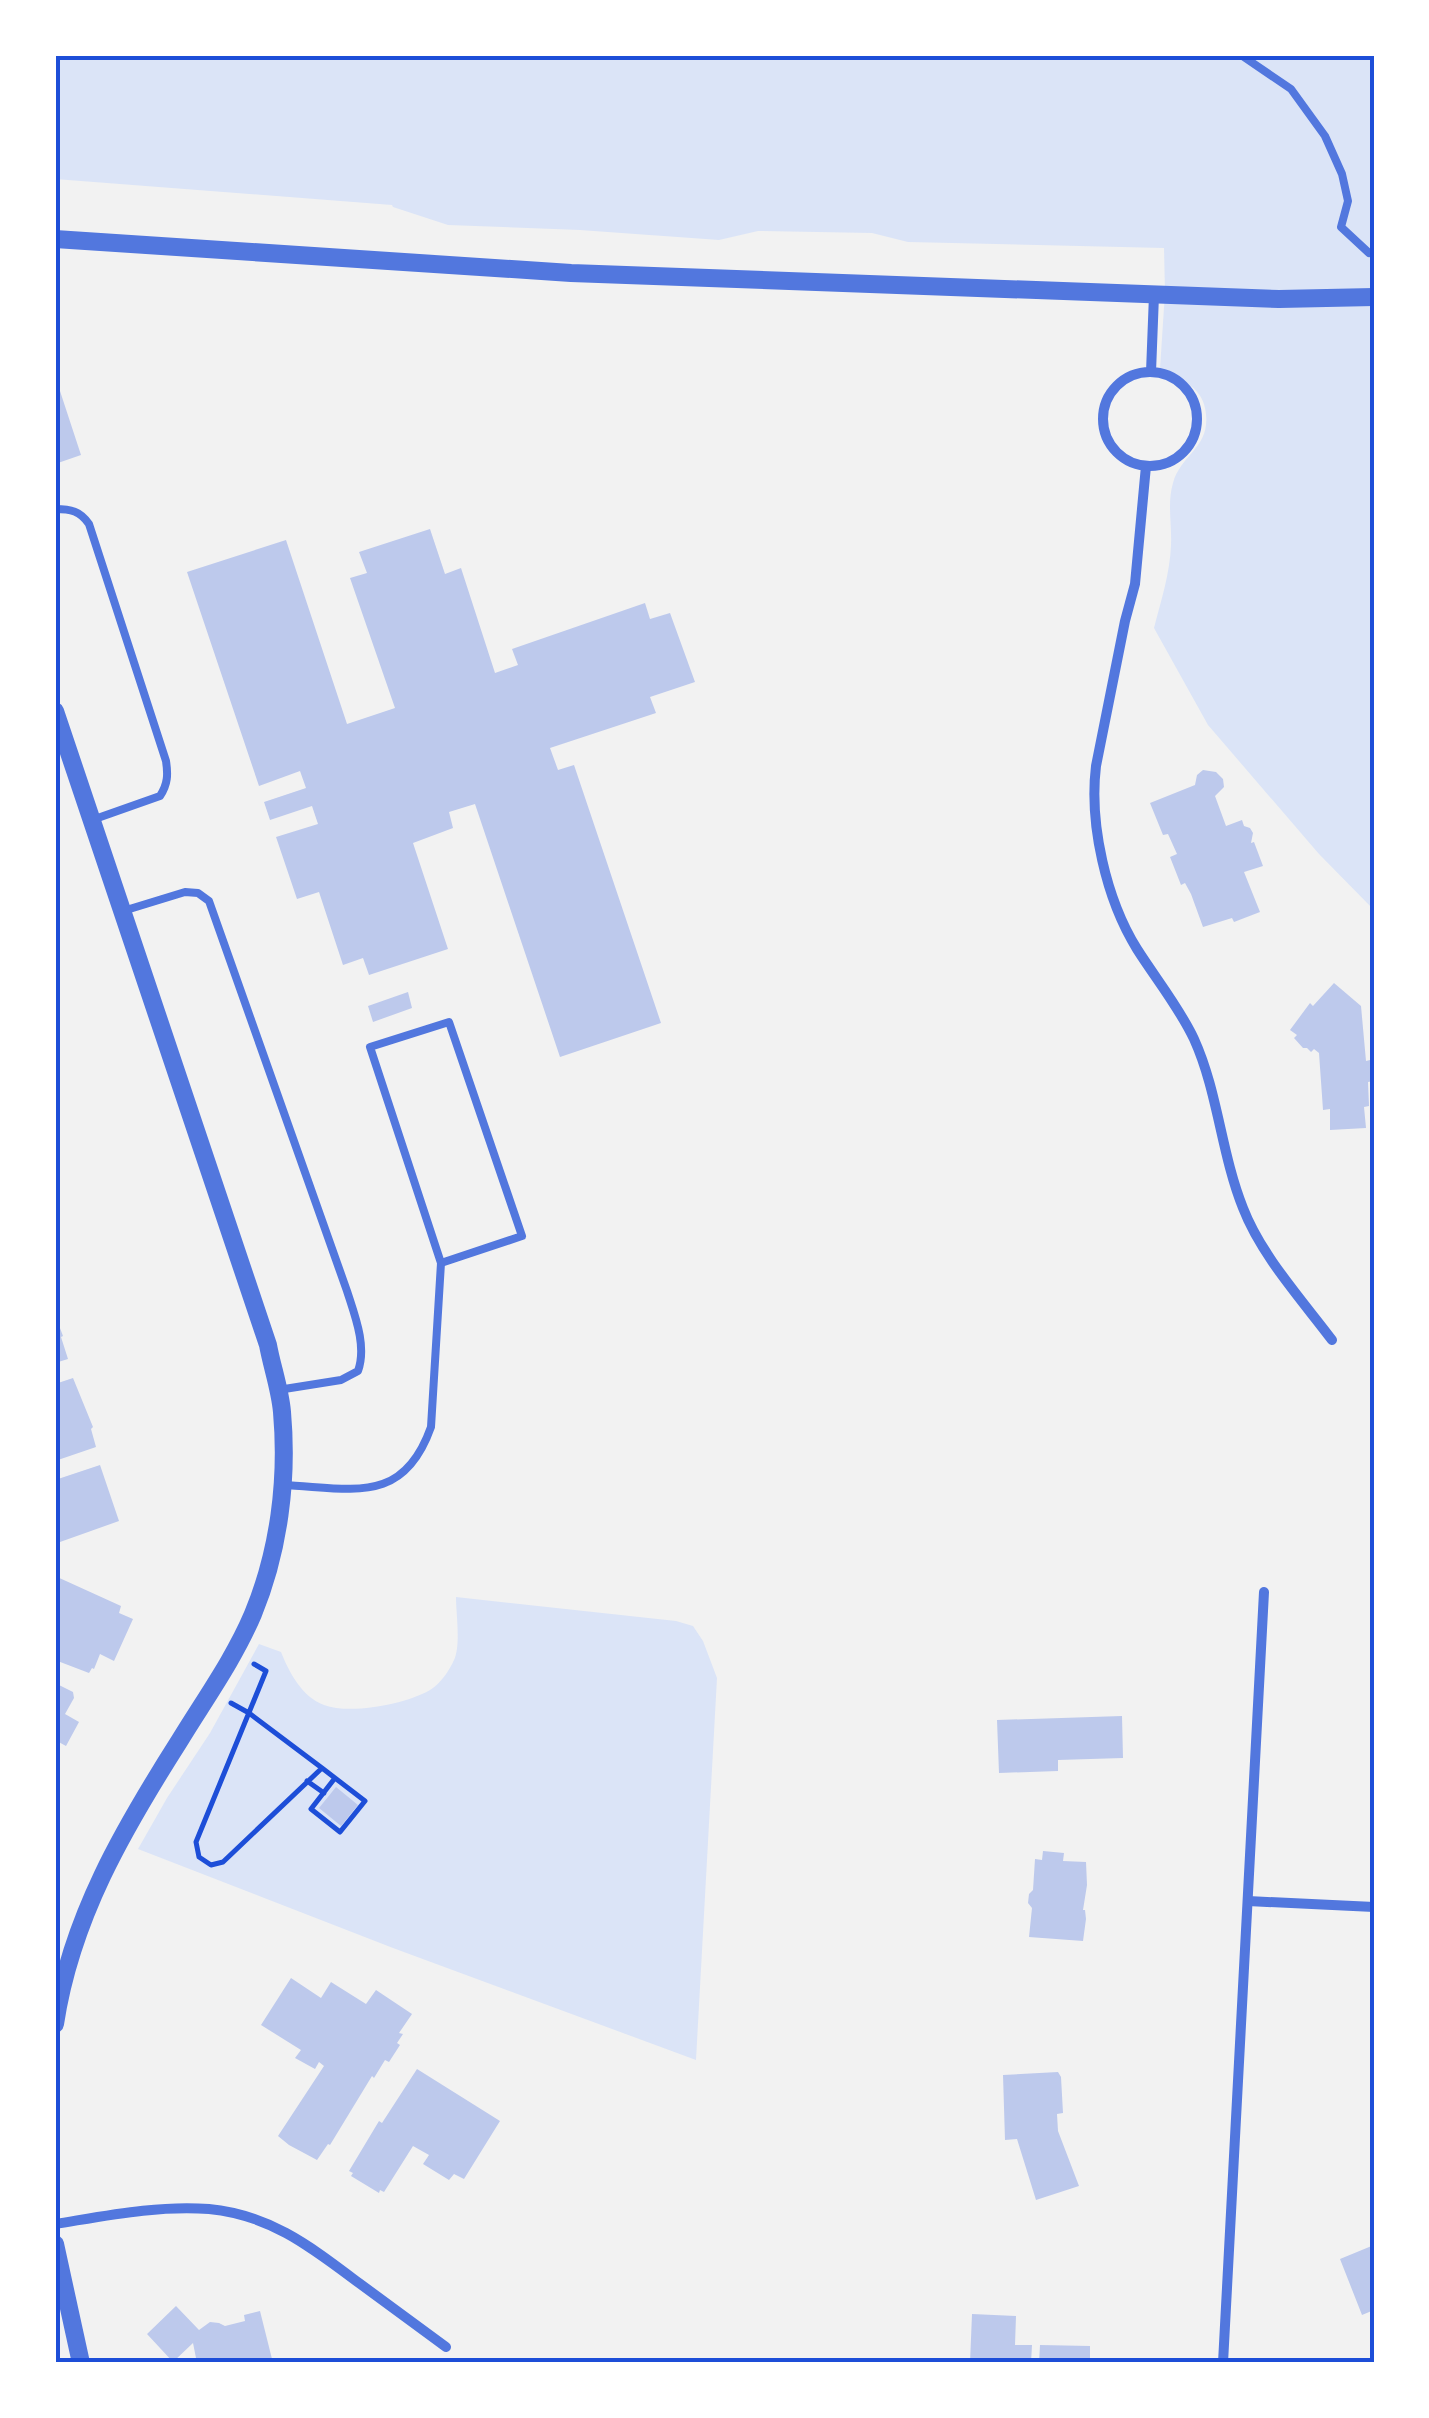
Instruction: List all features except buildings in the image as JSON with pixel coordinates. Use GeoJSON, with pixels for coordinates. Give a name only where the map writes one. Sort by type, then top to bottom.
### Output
{"type":"FeatureCollection","features":[{"type":"Feature","properties":{"kind":"street"},"geometry":{"type":"LineString","coordinates":[[55,239],[572,273],[1154,294],[1374,297]]}},
{"type":"Feature","properties":{"kind":"street"},"geometry":{"type":"LineString","coordinates":[[1151,372],[1154,294]]}},
{"type":"Feature","properties":{"kind":"street"},"geometry":{"type":"LineString","coordinates":[[1151,372],[1169,376],[1184,386],[1194,402],[1198,420],[1193,439],[1182,455],[1165,464],[1146,466],[1127,461],[1112,448],[1104,432],[1103,412],[1116,386],[1132,376],[1151,372]]}},
{"type":"Feature","properties":{"kind":"street"},"geometry":{"type":"LineString","coordinates":[[1146,466],[1135,584],[1098,747],[1093,786],[1097,832],[1123,921],[1196,1042],[1244,1211],[1263,1247],[1332,1340]]}},
{"type":"Feature","properties":{"kind":"street"},"geometry":{"type":"LineString","coordinates":[[55,710],[268,1344],[282,1407],[283,1434],[278,1528],[253,1613],[234,1652],[104,1870],[68,1960],[55,2024]]}},
{"type":"Feature","properties":{"kind":"street"},"geometry":{"type":"LineString","coordinates":[[1223,2363],[1264,1592]]}},
{"type":"Feature","properties":{"kind":"street"},"geometry":{"type":"LineString","coordinates":[[1248,1900],[1374,1907]]}},
{"type":"Feature","properties":{"kind":"street"},"geometry":{"type":"LineString","coordinates":[[55,2224],[180,2209],[208,2209],[247,2217],[304,2241],[446,2347]]}},
{"type":"Feature","properties":{"kind":"street"},"geometry":{"type":"LineString","coordinates":[[55,2244],[81,2363]]}},
{"type":"Feature","properties":{"kind":"lane"},"geometry":{"type":"LineString","coordinates":[[1241,55],[1291,89],[1325,136],[1342,174],[1348,201],[1341,227],[1369,253]]}},
{"type":"Feature","properties":{"kind":"lane"},"geometry":{"type":"LineString","coordinates":[[55,508],[75,511],[89,524],[168,775],[160,796],[92,820]]}},
{"type":"Feature","properties":{"kind":"lane"},"geometry":{"type":"LineString","coordinates":[[123,911],[191,891],[209,901],[347,1291],[360,1336],[358,1371],[341,1380],[278,1390]]}},
{"type":"Feature","properties":{"kind":"lane"},"geometry":{"type":"LineString","coordinates":[[283,1485],[376,1488],[404,1474],[416,1461],[431,1427],[440,1263],[370,1047],[449,1022],[522,1236],[440,1263]]}},
{"type":"Feature","properties":{"kind":"path"},"geometry":{"type":"LineString","coordinates":[[234,1652],[266,1671],[196,1842],[199,1857],[210,1865],[223,1862],[322,1768]]}},
{"type":"Feature","properties":{"kind":"path"},"geometry":{"type":"LineString","coordinates":[[210,1691],[249,1713],[336,1778],[365,1802],[340,1832],[311,1810],[336,1778]]}},
{"type":"Feature","properties":{"kind":"path"},"geometry":{"type":"LineString","coordinates":[[307,1782],[324,1793]]}},
{"type":"Feature","properties":{"kind":"shaded area"},"geometry":{"type":"Polygon","coordinates":[[[55,55],[1373,55],[1374,910],[1319,854],[1208,725],[1154,628],[1169,566],[1173,483],[1201,441],[1206,421],[1199,394],[1160,369],[1164,248],[908,242],[872,233],[758,231],[719,240],[448,225],[392,205],[55,179],[55,55]]]}},
{"type":"Feature","properties":{"kind":"shaded area"},"geometry":{"type":"Polygon","coordinates":[[[456,1597],[676,1621],[693,1626],[703,1641],[717,1678],[696,2060],[138,1849],[210,1733],[259,1644],[281,1652],[303,1690],[324,1705],[349,1709],[393,1704],[430,1690],[450,1668],[457,1646],[456,1597]]]}}]}
